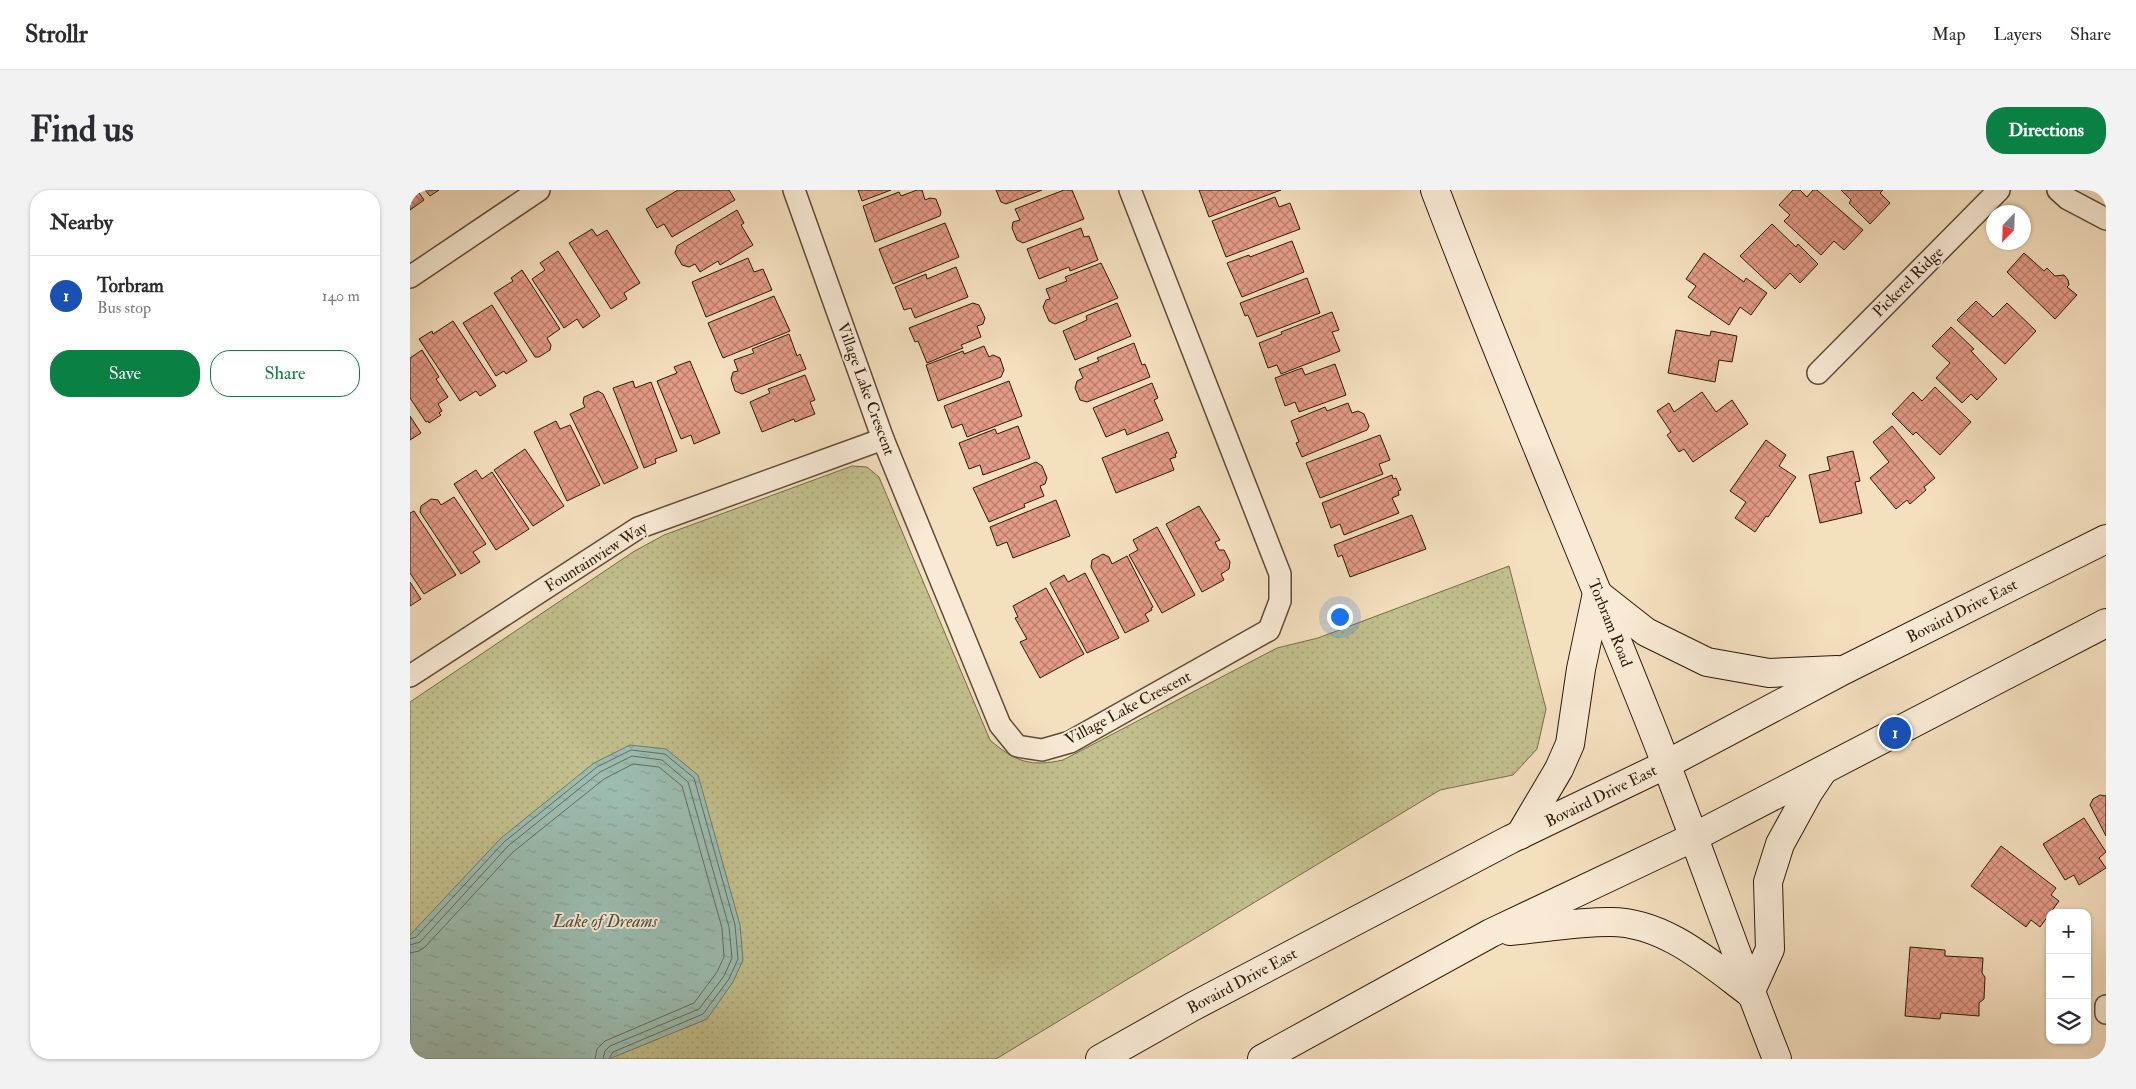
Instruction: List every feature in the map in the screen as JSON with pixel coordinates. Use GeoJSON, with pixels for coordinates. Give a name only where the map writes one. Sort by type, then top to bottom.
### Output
{"type":"FeatureCollection","features":[{"type":"Feature","properties":{"kind":"main road","name":"Torbram Road"},"geometry":{"type":"LineString","coordinates":[[1435,190],[1645,710],[1694,837],[1750,992],[1777,1059]]}},
{"type":"Feature","properties":{"kind":"main road","name":"Bovaird Drive East"},"geometry":{"type":"LineString","coordinates":[[1100,1059],[1192,1007],[1520,835],[1665,765],[1844,670],[2106,539]]}},
{"type":"Feature","properties":{"kind":"main road"},"geometry":{"type":"LineString","coordinates":[[1520,835],[1559,769],[1570,744],[1581,669],[1597,593],[1646,632],[1707,662],[1769,673],[1844,670]]}},
{"type":"Feature","properties":{"kind":"main road"},"geometry":{"type":"LineString","coordinates":[[1262,1059],[1491,933],[1694,837],[2106,623]]}},
{"type":"Feature","properties":{"kind":"main road"},"geometry":{"type":"LineString","coordinates":[[1491,933],[1611,922],[1644,927],[1672,939],[1701,956],[1750,992],[1770,949],[1768,882],[1780,844],[1808,793],[1824,770]]}},
{"type":"Feature","properties":{"kind":"street"},"geometry":{"type":"LineString","coordinates":[[410,277],[539,190]]}},
{"type":"Feature","properties":{"kind":"street","name":"Village Lake Crescent"},"geometry":{"type":"LineString","coordinates":[[794,190],[883,439],[1000,725],[1017,746],[1042,750],[1070,742],[1269,630],[1280,601],[1280,574],[1130,190]]}},
{"type":"Feature","properties":{"kind":"street","name":"Pickerel Ridge"},"geometry":{"type":"LineString","coordinates":[[1818,373],[1999,190]]}},
{"type":"Feature","properties":{"kind":"street"},"geometry":{"type":"LineString","coordinates":[[2058,190],[2068,199],[2106,219]]}},
{"type":"Feature","properties":{"kind":"street","name":"Fountainview Way"},"geometry":{"type":"LineString","coordinates":[[410,676],[638,528],[883,439]]}},
{"type":"Feature","properties":{"kind":"street"},"geometry":{"type":"LineString","coordinates":[[2106,1006],[2106,1013]]}},
{"type":"Feature","properties":{"kind":"shaded area"},"geometry":{"type":"Polygon","coordinates":[[[852,466],[867,467],[879,477],[990,740],[1016,758],[1032,763],[1063,760],[1277,648],[1318,638],[1509,566],[1546,709],[1537,749],[1513,775],[1440,790],[996,1059],[410,1059],[410,702],[633,552],[664,535],[852,466]]]}},
{"type":"Feature","properties":{"kind":"water","name":"Lake of Dreams"},"geometry":{"type":"Polygon","coordinates":[[[630,745],[666,749],[698,775],[740,925],[743,960],[733,982],[707,1019],[609,1059],[410,1059],[410,935],[501,838],[594,763],[630,745]]]}},
{"type":"Feature","properties":{"kind":"building"},"geometry":{"type":"Polygon","coordinates":[[[410,190],[417,190],[424,200],[410,210],[410,190]]]}},
{"type":"Feature","properties":{"kind":"building"},"geometry":{"type":"Polygon","coordinates":[[[425,190],[439,190],[430,196],[425,190]]]}},
{"type":"Feature","properties":{"kind":"building"},"geometry":{"type":"Polygon","coordinates":[[[678,190],[729,190],[735,200],[672,237],[664,224],[657,228],[646,209],[678,190]]]}},
{"type":"Feature","properties":{"kind":"building"},"geometry":{"type":"Polygon","coordinates":[[[858,190],[891,190],[862,201],[858,190]]]}},
{"type":"Feature","properties":{"kind":"building"},"geometry":{"type":"Polygon","coordinates":[[[922,190],[925,200],[930,198],[936,199],[941,212],[940,216],[875,242],[863,206],[899,192],[901,196],[922,190]]]}},
{"type":"Feature","properties":{"kind":"building"},"geometry":{"type":"Polygon","coordinates":[[[996,190],[1042,190],[1006,204],[1001,202],[996,190]]]}},
{"type":"Feature","properties":{"kind":"building"},"geometry":{"type":"Polygon","coordinates":[[[1064,190],[1072,190],[1084,219],[1023,243],[1017,240],[1012,228],[1013,222],[1020,220],[1015,209],[1064,190]]]}},
{"type":"Feature","properties":{"kind":"building"},"geometry":{"type":"Polygon","coordinates":[[[1199,190],[1281,190],[1209,217],[1199,190]]]}},
{"type":"Feature","properties":{"kind":"building"},"geometry":{"type":"Polygon","coordinates":[[[1793,190],[1800,190],[1807,197],[1813,190],[1817,190],[1863,230],[1844,250],[1834,241],[1821,255],[1784,221],[1790,215],[1779,205],[1793,190]]]}},
{"type":"Feature","properties":{"kind":"building"},"geometry":{"type":"Polygon","coordinates":[[[1841,190],[1883,190],[1880,193],[1890,203],[1870,224],[1849,203],[1851,200],[1841,190]]]}},
{"type":"Feature","properties":{"kind":"building"},"geometry":{"type":"Polygon","coordinates":[[[1275,197],[1279,207],[1290,203],[1300,229],[1226,257],[1212,221],[1275,197]]]}},
{"type":"Feature","properties":{"kind":"building"},"geometry":{"type":"Polygon","coordinates":[[[737,210],[744,223],[741,225],[753,245],[720,265],[718,261],[700,272],[695,264],[689,267],[682,265],[675,253],[677,246],[737,210]]]}},
{"type":"Feature","properties":{"kind":"building"},"geometry":{"type":"Polygon","coordinates":[[[945,223],[959,257],[893,284],[879,249],[945,223]]]}},
{"type":"Feature","properties":{"kind":"building"},"geometry":{"type":"Polygon","coordinates":[[[1772,224],[1796,247],[1798,244],[1818,264],[1800,283],[1790,273],[1775,289],[1740,256],[1772,224]]]}},
{"type":"Feature","properties":{"kind":"building"},"geometry":{"type":"Polygon","coordinates":[[[1081,228],[1084,237],[1089,236],[1098,260],[1070,271],[1069,267],[1039,279],[1027,249],[1081,228]]]}},
{"type":"Feature","properties":{"kind":"building"},"geometry":{"type":"Polygon","coordinates":[[[592,229],[597,236],[607,230],[640,283],[624,293],[627,299],[611,309],[569,243],[592,229]]]}},
{"type":"Feature","properties":{"kind":"building"},"geometry":{"type":"Polygon","coordinates":[[[1292,241],[1304,272],[1242,297],[1227,263],[1249,255],[1250,257],[1292,241]]]}},
{"type":"Feature","properties":{"kind":"building"},"geometry":{"type":"Polygon","coordinates":[[[558,251],[600,316],[583,328],[577,319],[564,328],[532,279],[545,270],[540,263],[558,251]]]}},
{"type":"Feature","properties":{"kind":"building"},"geometry":{"type":"Polygon","coordinates":[[[1704,253],[1744,282],[1746,278],[1767,293],[1751,315],[1740,307],[1729,325],[1688,297],[1696,286],[1686,279],[1704,253]]]}},
{"type":"Feature","properties":{"kind":"building"},"geometry":{"type":"Polygon","coordinates":[[[2024,253],[2044,271],[2047,268],[2055,276],[2064,275],[2068,280],[2069,285],[2067,287],[2077,295],[2055,319],[2007,272],[2024,253]]]}},
{"type":"Feature","properties":{"kind":"building"},"geometry":{"type":"Polygon","coordinates":[[[748,258],[754,272],[763,269],[772,290],[706,317],[692,282],[748,258]]]}},
{"type":"Feature","properties":{"kind":"building"},"geometry":{"type":"Polygon","coordinates":[[[1101,263],[1118,298],[1055,324],[1049,321],[1043,307],[1046,300],[1050,299],[1046,289],[1067,281],[1065,277],[1101,263]]]}},
{"type":"Feature","properties":{"kind":"building"},"geometry":{"type":"Polygon","coordinates":[[[956,267],[968,297],[915,318],[911,308],[904,310],[895,287],[926,274],[927,279],[956,267]]]}},
{"type":"Feature","properties":{"kind":"building"},"geometry":{"type":"Polygon","coordinates":[[[522,270],[560,329],[547,338],[551,345],[550,350],[539,357],[535,357],[494,293],[513,281],[511,278],[522,270]]]}},
{"type":"Feature","properties":{"kind":"building"},"geometry":{"type":"Polygon","coordinates":[[[1307,278],[1320,313],[1257,337],[1248,315],[1245,316],[1240,303],[1307,278]]]}},
{"type":"Feature","properties":{"kind":"building"},"geometry":{"type":"Polygon","coordinates":[[[774,296],[790,331],[723,358],[708,323],[774,296]]]}},
{"type":"Feature","properties":{"kind":"building"},"geometry":{"type":"Polygon","coordinates":[[[1976,301],[1993,317],[2007,303],[2036,331],[2005,364],[1957,320],[1976,301]]]}},
{"type":"Feature","properties":{"kind":"building"},"geometry":{"type":"Polygon","coordinates":[[[973,303],[979,305],[985,318],[983,324],[977,326],[981,337],[961,345],[963,348],[927,363],[918,341],[915,342],[909,328],[973,303]]]}},
{"type":"Feature","properties":{"kind":"building"},"geometry":{"type":"Polygon","coordinates":[[[1117,303],[1131,336],[1075,360],[1063,331],[1087,320],[1086,316],[1117,303]]]}},
{"type":"Feature","properties":{"kind":"building"},"geometry":{"type":"Polygon","coordinates":[[[492,305],[527,361],[506,374],[504,371],[496,376],[463,323],[492,305]]]}},
{"type":"Feature","properties":{"kind":"building"},"geometry":{"type":"Polygon","coordinates":[[[1332,312],[1339,330],[1332,332],[1340,351],[1281,374],[1277,365],[1268,368],[1259,343],[1282,334],[1281,332],[1332,312]]]}},
{"type":"Feature","properties":{"kind":"building"},"geometry":{"type":"Polygon","coordinates":[[[453,321],[496,386],[480,396],[476,391],[460,401],[419,339],[432,331],[433,334],[453,321]]]}},
{"type":"Feature","properties":{"kind":"building"},"geometry":{"type":"Polygon","coordinates":[[[1951,327],[1974,349],[1971,351],[1997,379],[1977,400],[1971,394],[1962,403],[1936,378],[1950,363],[1932,346],[1951,327]]]}},
{"type":"Feature","properties":{"kind":"building"},"geometry":{"type":"Polygon","coordinates":[[[1676,330],[1710,336],[1711,331],[1737,336],[1732,362],[1719,360],[1715,382],[1668,373],[1676,330]]]}},
{"type":"Feature","properties":{"kind":"building"},"geometry":{"type":"Polygon","coordinates":[[[789,334],[797,356],[800,354],[806,369],[742,394],[735,391],[731,379],[733,372],[738,371],[734,360],[754,353],[752,349],[789,334]]]}},
{"type":"Feature","properties":{"kind":"building"},"geometry":{"type":"Polygon","coordinates":[[[1134,343],[1142,365],[1145,364],[1150,377],[1087,402],[1080,400],[1075,388],[1077,381],[1083,378],[1079,369],[1099,361],[1097,358],[1134,343]]]}},
{"type":"Feature","properties":{"kind":"building"},"geometry":{"type":"Polygon","coordinates":[[[984,346],[989,357],[993,355],[1000,358],[1004,370],[1001,377],[938,401],[926,365],[963,351],[964,354],[984,346]]]}},
{"type":"Feature","properties":{"kind":"building"},"geometry":{"type":"Polygon","coordinates":[[[422,350],[439,377],[436,379],[448,397],[438,404],[442,411],[439,413],[441,415],[429,423],[428,421],[426,422],[410,398],[410,358],[422,350]]]}},
{"type":"Feature","properties":{"kind":"building"},"geometry":{"type":"Polygon","coordinates":[[[690,361],[720,433],[694,444],[691,435],[681,439],[657,381],[677,373],[674,367],[690,361]]]}},
{"type":"Feature","properties":{"kind":"building"},"geometry":{"type":"Polygon","coordinates":[[[1335,364],[1346,395],[1299,412],[1295,402],[1285,406],[1275,378],[1302,368],[1305,375],[1335,364]]]}},
{"type":"Feature","properties":{"kind":"building"},"geometry":{"type":"Polygon","coordinates":[[[805,375],[815,400],[810,402],[815,414],[795,422],[794,419],[762,432],[750,402],[770,393],[768,389],[805,375]]]}},
{"type":"Feature","properties":{"kind":"building"},"geometry":{"type":"Polygon","coordinates":[[[633,381],[635,388],[651,382],[677,451],[655,459],[656,463],[644,468],[613,388],[633,381]]]}},
{"type":"Feature","properties":{"kind":"building"},"geometry":{"type":"Polygon","coordinates":[[[1009,381],[1022,416],[967,437],[962,424],[952,428],[944,406],[1009,381]]]}},
{"type":"Feature","properties":{"kind":"building"},"geometry":{"type":"Polygon","coordinates":[[[1152,383],[1158,398],[1154,400],[1163,420],[1127,435],[1125,429],[1106,437],[1093,408],[1152,383]]]}},
{"type":"Feature","properties":{"kind":"building"},"geometry":{"type":"Polygon","coordinates":[[[1935,387],[1971,422],[1940,455],[1916,432],[1913,435],[1892,414],[1913,392],[1922,401],[1935,387]]]}},
{"type":"Feature","properties":{"kind":"building"},"geometry":{"type":"Polygon","coordinates":[[[598,391],[603,394],[638,468],[604,484],[570,414],[585,407],[583,403],[584,397],[598,391]]]}},
{"type":"Feature","properties":{"kind":"building"},"geometry":{"type":"Polygon","coordinates":[[[1702,392],[1716,412],[1732,400],[1748,424],[1693,462],[1684,449],[1679,452],[1667,435],[1671,432],[1657,411],[1669,403],[1674,412],[1702,392]]]}},
{"type":"Feature","properties":{"kind":"building"},"geometry":{"type":"Polygon","coordinates":[[[1348,403],[1352,413],[1358,411],[1364,414],[1369,426],[1367,430],[1302,457],[1296,443],[1299,442],[1291,421],[1325,407],[1327,411],[1348,403]]]}},
{"type":"Feature","properties":{"kind":"building"},"geometry":{"type":"Polygon","coordinates":[[[410,416],[421,433],[410,440],[410,416]]]}},
{"type":"Feature","properties":{"kind":"building"},"geometry":{"type":"Polygon","coordinates":[[[556,421],[560,429],[570,425],[600,485],[567,501],[534,432],[556,421]]]}},
{"type":"Feature","properties":{"kind":"building"},"geometry":{"type":"Polygon","coordinates":[[[1018,426],[1030,458],[983,475],[980,465],[969,469],[959,443],[995,429],[997,434],[1018,426]]]}},
{"type":"Feature","properties":{"kind":"building"},"geometry":{"type":"Polygon","coordinates":[[[1892,426],[1935,478],[1924,487],[1926,490],[1910,504],[1907,500],[1896,509],[1870,478],[1889,462],[1873,442],[1892,426]]]}},
{"type":"Feature","properties":{"kind":"building"},"geometry":{"type":"Polygon","coordinates":[[[1168,432],[1177,453],[1175,454],[1176,457],[1170,459],[1174,470],[1116,493],[1102,458],[1168,432]]]}},
{"type":"Feature","properties":{"kind":"building"},"geometry":{"type":"Polygon","coordinates":[[[1380,435],[1390,460],[1379,464],[1383,474],[1320,498],[1306,463],[1380,435]]]}},
{"type":"Feature","properties":{"kind":"building"},"geometry":{"type":"Polygon","coordinates":[[[1766,440],[1786,455],[1779,466],[1796,477],[1755,532],[1735,518],[1746,502],[1730,491],[1766,440]]]}},
{"type":"Feature","properties":{"kind":"building"},"geometry":{"type":"Polygon","coordinates":[[[525,449],[564,506],[533,526],[494,470],[525,449]]]}},
{"type":"Feature","properties":{"kind":"building"},"geometry":{"type":"Polygon","coordinates":[[[1853,451],[1860,481],[1855,482],[1862,513],[1820,523],[1809,475],[1830,470],[1827,457],[1853,451]]]}},
{"type":"Feature","properties":{"kind":"building"},"geometry":{"type":"Polygon","coordinates":[[[1036,462],[1042,466],[1047,478],[1045,484],[1040,486],[1044,496],[1024,504],[1025,507],[989,522],[973,488],[1036,462]]]}},
{"type":"Feature","properties":{"kind":"building"},"geometry":{"type":"Polygon","coordinates":[[[476,470],[482,479],[492,472],[529,529],[496,550],[454,484],[476,470]]]}},
{"type":"Feature","properties":{"kind":"building"},"geometry":{"type":"Polygon","coordinates":[[[1392,475],[1393,479],[1396,478],[1401,490],[1398,491],[1399,495],[1392,498],[1399,513],[1344,535],[1340,524],[1331,528],[1322,503],[1392,475]]]}},
{"type":"Feature","properties":{"kind":"building"},"geometry":{"type":"Polygon","coordinates":[[[454,497],[486,544],[473,552],[480,562],[461,574],[420,512],[421,506],[431,499],[438,500],[441,505],[454,497]]]}},
{"type":"Feature","properties":{"kind":"building"},"geometry":{"type":"Polygon","coordinates":[[[1056,500],[1070,536],[1013,558],[1007,542],[997,546],[990,527],[1056,500]]]}},
{"type":"Feature","properties":{"kind":"building"},"geometry":{"type":"Polygon","coordinates":[[[1199,506],[1220,540],[1215,542],[1219,550],[1224,550],[1230,562],[1229,569],[1221,574],[1224,580],[1202,592],[1166,524],[1199,506]]]}},
{"type":"Feature","properties":{"kind":"building"},"geometry":{"type":"Polygon","coordinates":[[[414,511],[456,575],[424,594],[410,573],[410,513],[414,511]]]}},
{"type":"Feature","properties":{"kind":"building"},"geometry":{"type":"Polygon","coordinates":[[[1412,515],[1426,549],[1350,577],[1342,555],[1338,557],[1334,545],[1412,515]]]}},
{"type":"Feature","properties":{"kind":"building"},"geometry":{"type":"Polygon","coordinates":[[[1157,527],[1195,595],[1162,613],[1129,555],[1138,550],[1133,540],[1157,527]]]}},
{"type":"Feature","properties":{"kind":"building"},"geometry":{"type":"Polygon","coordinates":[[[1103,554],[1109,557],[1112,564],[1127,556],[1153,607],[1151,608],[1152,610],[1145,614],[1149,621],[1125,633],[1091,567],[1092,560],[1103,554]]]}},
{"type":"Feature","properties":{"kind":"building"},"geometry":{"type":"Polygon","coordinates":[[[1085,573],[1119,638],[1087,653],[1050,583],[1064,575],[1068,582],[1085,573]]]}},
{"type":"Feature","properties":{"kind":"building"},"geometry":{"type":"Polygon","coordinates":[[[410,582],[421,599],[410,606],[410,582]]]}},
{"type":"Feature","properties":{"kind":"building"},"geometry":{"type":"Polygon","coordinates":[[[1046,588],[1084,654],[1040,678],[1020,642],[1027,639],[1015,618],[1018,617],[1013,606],[1046,588]]]}},
{"type":"Feature","properties":{"kind":"building"},"geometry":{"type":"Polygon","coordinates":[[[2100,795],[2106,796],[2106,836],[2090,805],[2093,799],[2100,795]]]}},
{"type":"Feature","properties":{"kind":"building"},"geometry":{"type":"Polygon","coordinates":[[[2084,818],[2106,852],[2099,858],[2106,868],[2079,885],[2074,875],[2065,880],[2043,844],[2084,818]]]}},
{"type":"Feature","properties":{"kind":"building"},"geometry":{"type":"Polygon","coordinates":[[[2001,846],[2056,888],[2051,895],[2059,901],[2053,909],[2046,909],[2046,919],[2040,927],[2031,920],[2026,927],[1971,886],[2001,846]]]}},
{"type":"Feature","properties":{"kind":"building"},"geometry":{"type":"Polygon","coordinates":[[[1910,947],[1945,950],[1945,956],[1983,958],[1982,973],[1985,977],[1984,999],[1979,1003],[1979,1016],[1941,1013],[1940,1019],[1905,1016],[1910,947]]]}},
{"type":"Feature","properties":{"kind":"place","name":"Torbram"},"geometry":{"type":"Point","coordinates":[1895,733]}}]}
